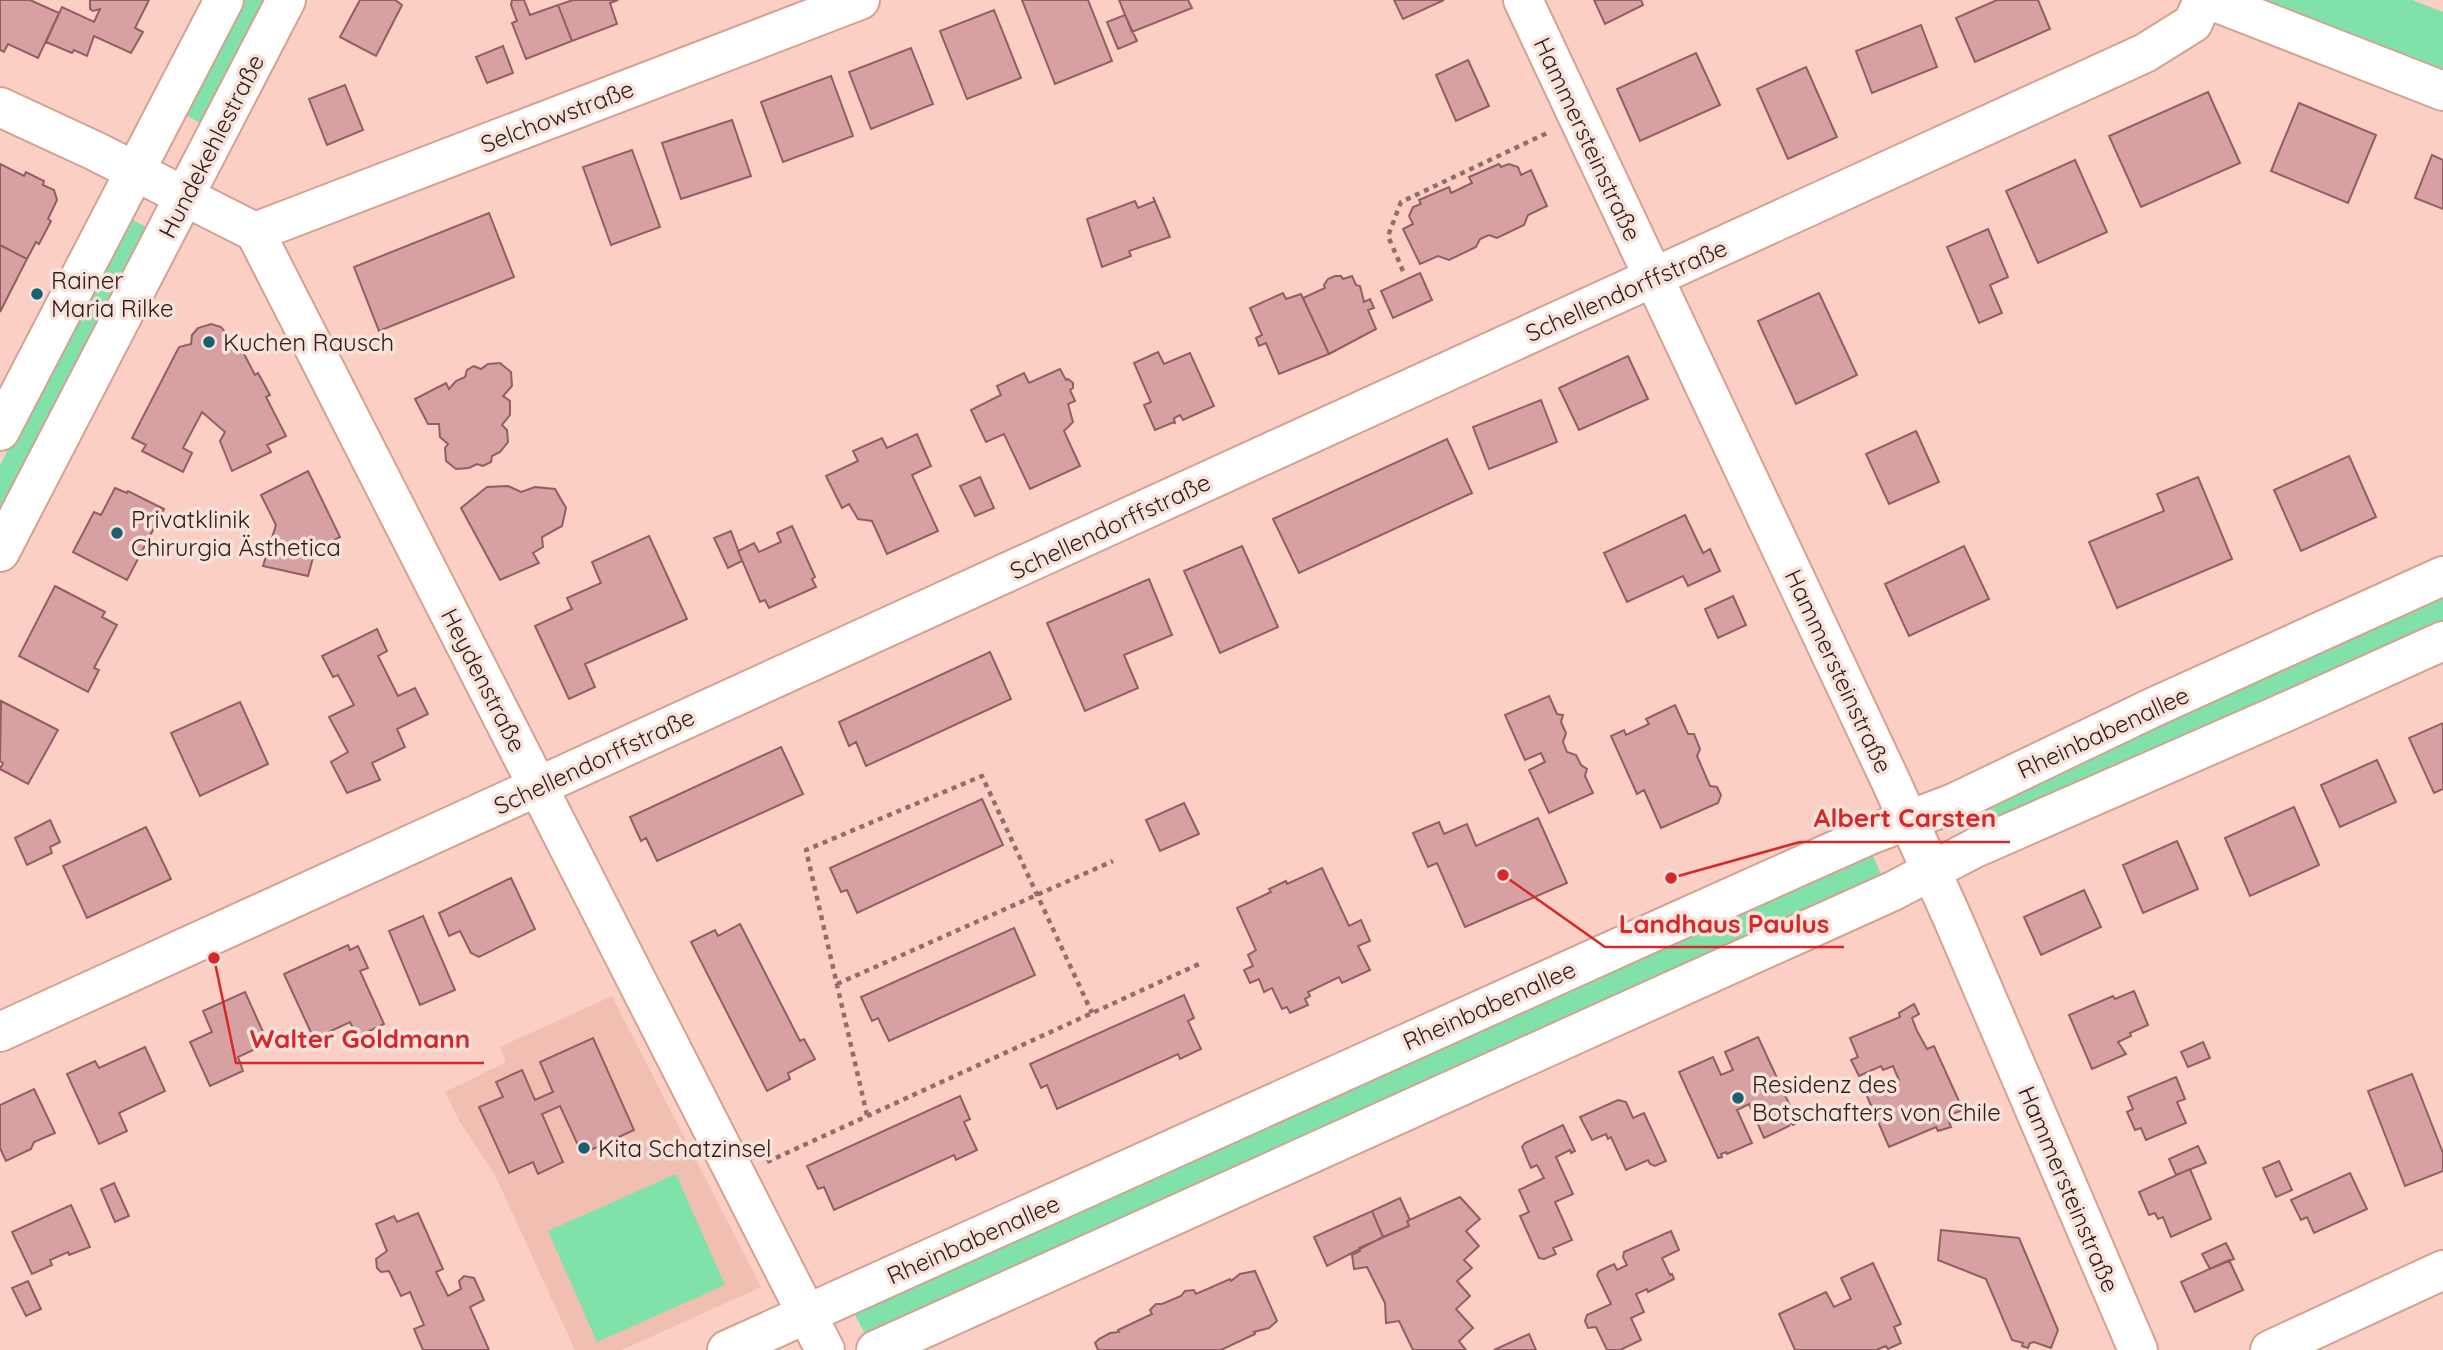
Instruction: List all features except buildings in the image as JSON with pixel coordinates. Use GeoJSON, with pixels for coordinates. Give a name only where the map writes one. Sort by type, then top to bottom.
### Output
{"type":"FeatureCollection","features":[{"type":"Feature","properties":{"kind":"street"},"geometry":{"type":"LineString","coordinates":[[0,431],[224,0]]}},
{"type":"Feature","properties":{"kind":"street","name":"Hundekehlestraße"},"geometry":{"type":"LineString","coordinates":[[0,552],[286,0]]}},
{"type":"Feature","properties":{"kind":"street","name":"Selchowstraße"},"geometry":{"type":"LineString","coordinates":[[255,232],[860,0]]}},
{"type":"Feature","properties":{"kind":"street","name":"Hammersteinstraße"},"geometry":{"type":"LineString","coordinates":[[1523,0],[1908,820],[2138,1350]]}},
{"type":"Feature","properties":{"kind":"street","name":"Schellendorffstraße"},"geometry":{"type":"LineString","coordinates":[[0,1032],[2146,53],[2193,23],[2203,0]]}},
{"type":"Feature","properties":{"kind":"street"},"geometry":{"type":"LineString","coordinates":[[2210,0],[2443,91]]}},
{"type":"Feature","properties":{"kind":"street"},"geometry":{"type":"LineString","coordinates":[[0,107],[255,232]]}},
{"type":"Feature","properties":{"kind":"street","name":"Heydenstraße"},"geometry":{"type":"LineString","coordinates":[[255,232],[825,1350]]}},
{"type":"Feature","properties":{"kind":"street","name":"Rheinbabenallee"},"geometry":{"type":"LineString","coordinates":[[727,1350],[1657,930],[1908,820],[1954,803],[2154,707],[2443,576]]}},
{"type":"Feature","properties":{"kind":"street"},"geometry":{"type":"LineString","coordinates":[[876,1350],[1893,891],[1975,848],[2443,641]]}},
{"type":"Feature","properties":{"kind":"street"},"geometry":{"type":"LineString","coordinates":[[2270,1350],[2443,1270]]}},
{"type":"Feature","properties":{"kind":"path"},"geometry":{"type":"LineString","coordinates":[[1403,271],[1388,236],[1401,202],[1558,128]]}},
{"type":"Feature","properties":{"kind":"path"},"geometry":{"type":"LineString","coordinates":[[867,1115],[806,850],[982,776],[1092,1013]]}},
{"type":"Feature","properties":{"kind":"path"},"geometry":{"type":"LineString","coordinates":[[837,984],[1113,861]]}},
{"type":"Feature","properties":{"kind":"path"},"geometry":{"type":"LineString","coordinates":[[758,1166],[1199,964]]}},
{"type":"Feature","properties":{"kind":"shaded area","name":"Kita Schatzinsel"},"geometry":{"type":"Polygon","coordinates":[[[612,996],[761,1287],[622,1350],[575,1350],[495,1175],[460,1122],[445,1092],[506,1062],[500,1047],[612,996]]]}},
{"type":"Feature","properties":{"kind":"green space"},"geometry":{"type":"Polygon","coordinates":[[[242,0],[269,0],[204,125],[183,114],[242,0]]]}},
{"type":"Feature","properties":{"kind":"green space"},"geometry":{"type":"Polygon","coordinates":[[[2259,0],[2412,0],[2443,12],[2443,72],[2259,0]]]}},
{"type":"Feature","properties":{"kind":"green space"},"geometry":{"type":"Polygon","coordinates":[[[129,218],[150,229],[0,517],[0,465],[129,218]]]}},
{"type":"Feature","properties":{"kind":"green space"},"geometry":{"type":"Polygon","coordinates":[[[2443,592],[2443,624],[1970,839],[1957,812],[2443,592]]]}},
{"type":"Feature","properties":{"kind":"green space"},"geometry":{"type":"Polygon","coordinates":[[[1871,851],[1884,881],[868,1340],[851,1307],[1871,851]]]}},
{"type":"Feature","properties":{"kind":"green space"},"geometry":{"type":"Polygon","coordinates":[[[676,1174],[725,1285],[597,1342],[548,1231],[676,1174]]]}},
{"type":"Feature","properties":{"kind":"place","name":"Rainer Maria Rilke"},"geometry":{"type":"Point","coordinates":[37,294]}},
{"type":"Feature","properties":{"kind":"place","name":"Kuchen Rausch"},"geometry":{"type":"Point","coordinates":[209,342]}},
{"type":"Feature","properties":{"kind":"place","name":"Privatklinik Chirurgia Ästhetica"},"geometry":{"type":"Point","coordinates":[117,533]}},
{"type":"Feature","properties":{"kind":"place","name":"Landhaus Paulus"},"geometry":{"type":"Point","coordinates":[1503,875]}},
{"type":"Feature","properties":{"kind":"place","name":"Albert Carsten"},"geometry":{"type":"Point","coordinates":[1671,878]}},
{"type":"Feature","properties":{"kind":"place","name":"Walter Goldmann"},"geometry":{"type":"Point","coordinates":[214,958]}},
{"type":"Feature","properties":{"kind":"place","name":"Residenz des Botschafters von Chile"},"geometry":{"type":"Point","coordinates":[1738,1098]}},
{"type":"Feature","properties":{"kind":"place","name":"Kita Schatzinsel"},"geometry":{"type":"Point","coordinates":[584,1148]}}]}
